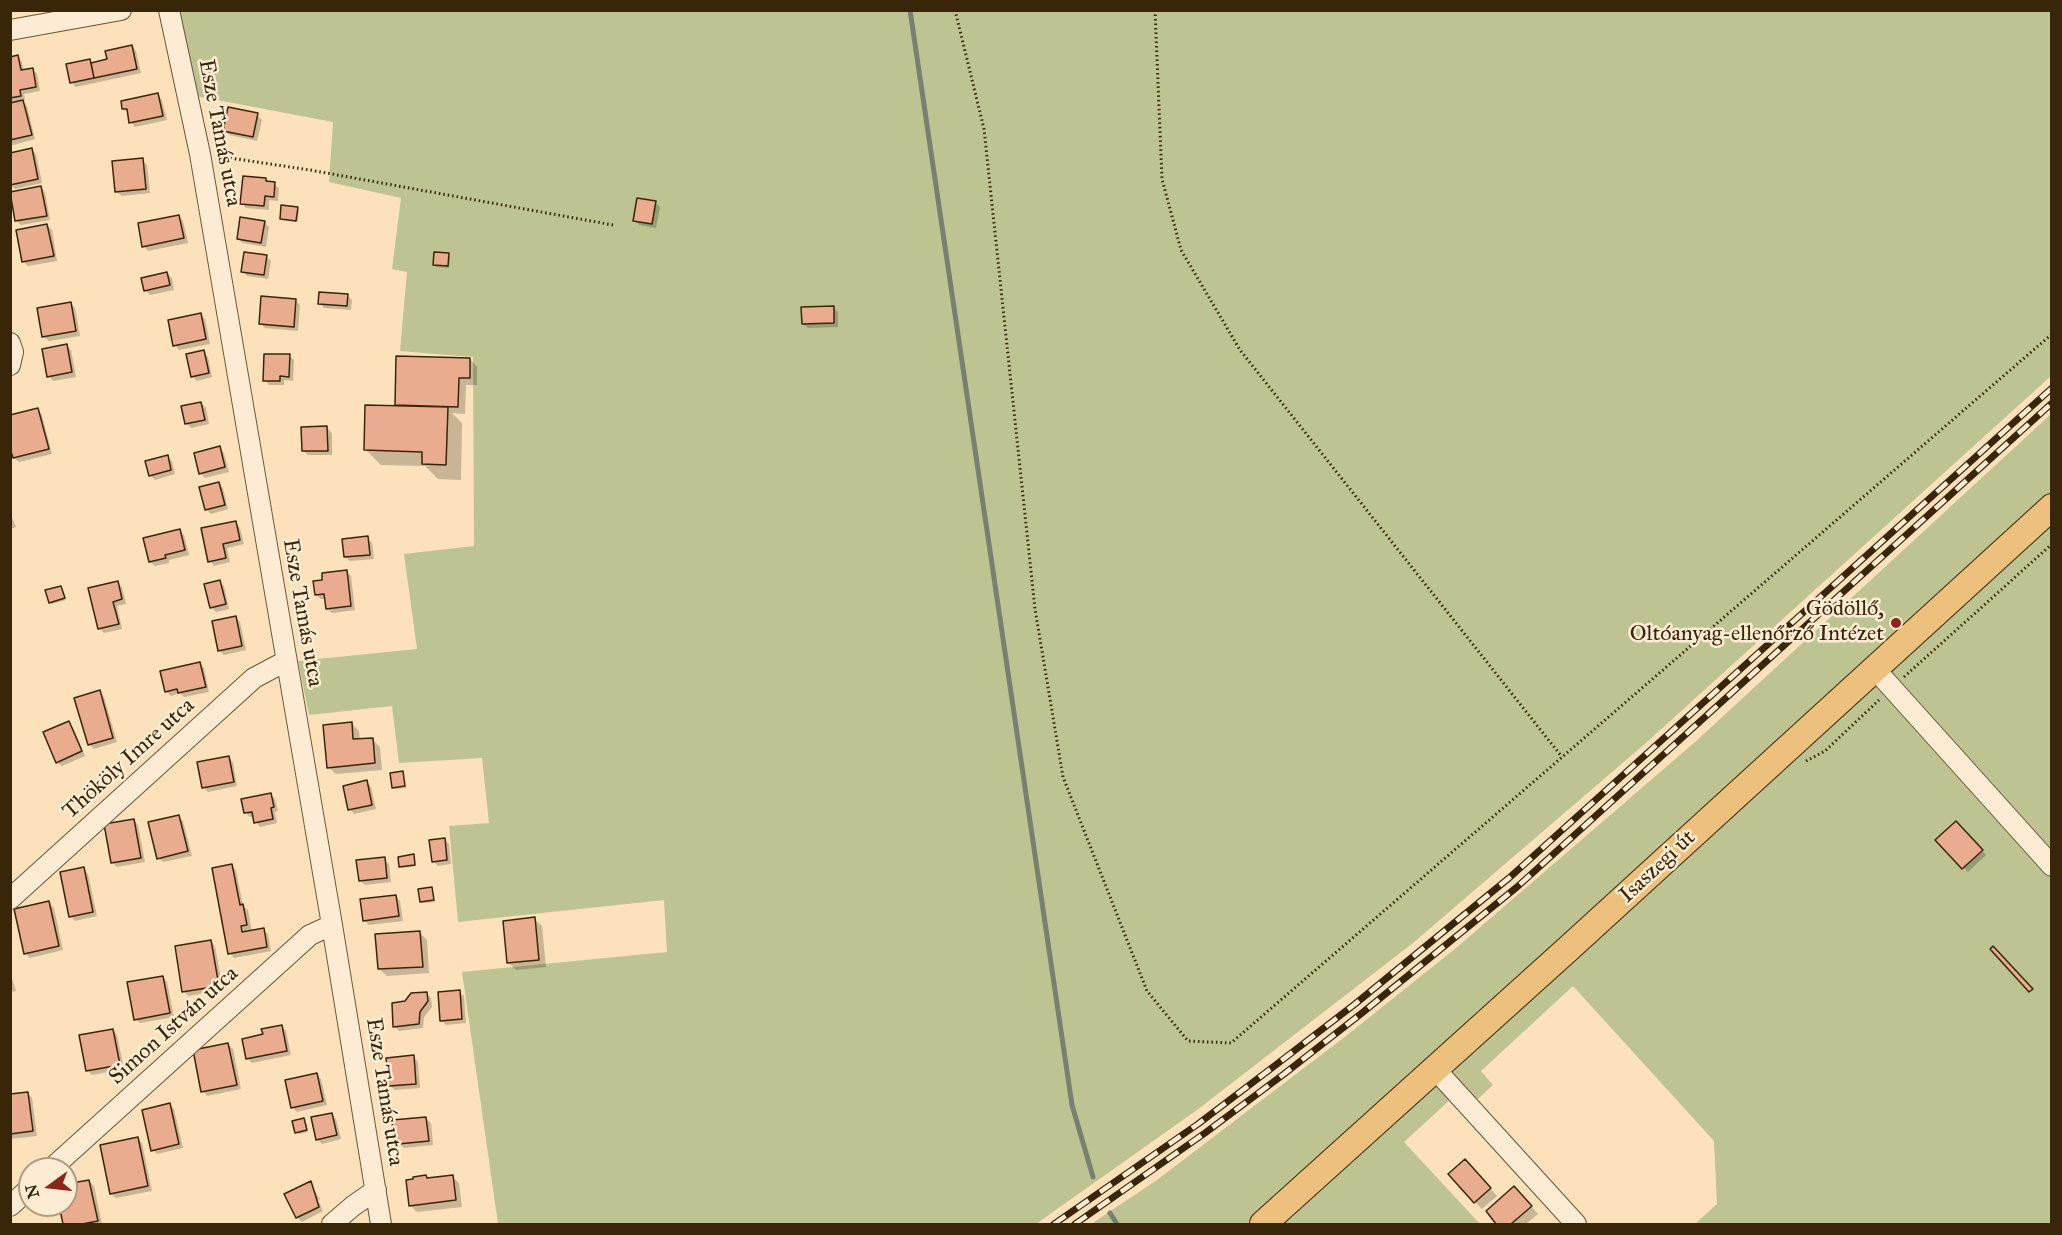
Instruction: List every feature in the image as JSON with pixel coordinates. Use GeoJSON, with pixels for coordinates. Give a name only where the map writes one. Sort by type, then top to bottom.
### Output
{"type":"FeatureCollection","features":[{"type":"Feature","properties":{"kind":"main road","name":"Isaszegi út"},"geometry":{"type":"LineString","coordinates":[[1263,1224],[2052,507]]}},
{"type":"Feature","properties":{"kind":"street"},"geometry":{"type":"LineString","coordinates":[[10,30],[121,10]]}},
{"type":"Feature","properties":{"kind":"street","name":"Esze Tamás utca"},"geometry":{"type":"LineString","coordinates":[[169,10],[200,154],[381,1224]]}},
{"type":"Feature","properties":{"kind":"street"},"geometry":{"type":"LineString","coordinates":[[10,343],[13,352],[10,365]]}},
{"type":"Feature","properties":{"kind":"street","name":"Thököly Imre utca"},"geometry":{"type":"LineString","coordinates":[[10,899],[254,678],[286,661]]}},
{"type":"Feature","properties":{"kind":"street"},"geometry":{"type":"LineString","coordinates":[[1874,668],[2052,866]]}},
{"type":"Feature","properties":{"kind":"street","name":"Simon István utca"},"geometry":{"type":"LineString","coordinates":[[64,1157],[310,935],[332,925]]}},
{"type":"Feature","properties":{"kind":"street"},"geometry":{"type":"LineString","coordinates":[[1435,1069],[1576,1224]]}},
{"type":"Feature","properties":{"kind":"street"},"geometry":{"type":"LineString","coordinates":[[332,1224],[376,1190]]}},
{"type":"Feature","properties":{"kind":"path"},"geometry":{"type":"LineString","coordinates":[[955,10],[984,129],[1035,609],[1063,777],[1147,991],[1188,1041],[1231,1043],[2052,334]]}},
{"type":"Feature","properties":{"kind":"path"},"geometry":{"type":"LineString","coordinates":[[1155,10],[1162,179],[1181,250],[1240,350],[1562,757]]}},
{"type":"Feature","properties":{"kind":"path"},"geometry":{"type":"LineString","coordinates":[[200,154],[310,170],[613,225]]}},
{"type":"Feature","properties":{"kind":"green space"},"geometry":{"type":"Polygon","coordinates":[[[177,11],[2051,11],[2051,376],[1647,742],[1413,943],[1197,1110],[1036,1224],[498,1224],[462,972],[667,952],[664,900],[458,922],[449,826],[489,823],[482,758],[399,763],[392,706],[309,715],[298,661],[417,649],[404,554],[474,546],[473,357],[400,351],[407,272],[392,269],[401,198],[329,182],[333,122],[196,96],[177,11]]]}},
{"type":"Feature","properties":{"kind":"green space"},"geometry":{"type":"Polygon","coordinates":[[[2051,414],[2051,1224],[1695,1224],[1717,1204],[1714,1141],[1573,986],[1481,1071],[1493,1085],[1463,1113],[1451,1099],[1404,1142],[1480,1224],[1091,1224],[1157,1180],[1346,1036],[1456,948],[1695,742],[2051,414]]]}},
{"type":"Feature","properties":{"kind":"building"},"geometry":{"type":"Polygon","coordinates":[[[132,45],[137,69],[94,78],[91,63],[107,59],[105,51],[132,45]]]}},
{"type":"Feature","properties":{"kind":"building"},"geometry":{"type":"Polygon","coordinates":[[[18,55],[21,70],[33,68],[36,87],[20,90],[21,96],[10,98],[10,57],[18,55]]]}},
{"type":"Feature","properties":{"kind":"building"},"geometry":{"type":"Polygon","coordinates":[[[90,59],[94,78],[70,83],[66,64],[90,59]]]}},
{"type":"Feature","properties":{"kind":"building"},"geometry":{"type":"Polygon","coordinates":[[[158,93],[163,116],[129,123],[127,109],[122,109],[121,101],[158,93]]]}},
{"type":"Feature","properties":{"kind":"building"},"geometry":{"type":"Polygon","coordinates":[[[23,100],[32,135],[10,140],[10,103],[23,100]]]}},
{"type":"Feature","properties":{"kind":"building"},"geometry":{"type":"Polygon","coordinates":[[[228,107],[258,113],[253,137],[223,131],[228,107]]]}},
{"type":"Feature","properties":{"kind":"building"},"geometry":{"type":"Polygon","coordinates":[[[32,148],[38,179],[10,185],[10,153],[32,148]]]}},
{"type":"Feature","properties":{"kind":"building"},"geometry":{"type":"Polygon","coordinates":[[[143,158],[146,189],[115,192],[112,161],[143,158]]]}},
{"type":"Feature","properties":{"kind":"building"},"geometry":{"type":"Polygon","coordinates":[[[243,176],[266,178],[266,181],[275,182],[274,197],[265,196],[264,206],[240,204],[243,176]]]}},
{"type":"Feature","properties":{"kind":"building"},"geometry":{"type":"Polygon","coordinates":[[[41,186],[47,216],[15,221],[10,192],[41,186]]]}},
{"type":"Feature","properties":{"kind":"building"},"geometry":{"type":"Polygon","coordinates":[[[637,198],[656,201],[652,224],[633,221],[637,198]]]}},
{"type":"Feature","properties":{"kind":"building"},"geometry":{"type":"Polygon","coordinates":[[[281,205],[298,207],[296,221],[280,219],[281,205]]]}},
{"type":"Feature","properties":{"kind":"building"},"geometry":{"type":"Polygon","coordinates":[[[179,215],[184,238],[142,247],[138,223],[179,215]]]}},
{"type":"Feature","properties":{"kind":"building"},"geometry":{"type":"Polygon","coordinates":[[[240,217],[265,221],[261,243],[237,239],[240,217]]]}},
{"type":"Feature","properties":{"kind":"building"},"geometry":{"type":"Polygon","coordinates":[[[47,224],[54,256],[22,262],[16,230],[47,224]]]}},
{"type":"Feature","properties":{"kind":"building"},"geometry":{"type":"Polygon","coordinates":[[[244,252],[267,255],[264,275],[241,272],[244,252]]]}},
{"type":"Feature","properties":{"kind":"building"},"geometry":{"type":"Polygon","coordinates":[[[434,252],[449,253],[448,266],[433,265],[434,252]]]}},
{"type":"Feature","properties":{"kind":"building"},"geometry":{"type":"Polygon","coordinates":[[[167,272],[170,285],[144,291],[141,278],[167,272]]]}},
{"type":"Feature","properties":{"kind":"building"},"geometry":{"type":"Polygon","coordinates":[[[319,292],[348,294],[347,306],[318,304],[319,292]]]}},
{"type":"Feature","properties":{"kind":"building"},"geometry":{"type":"Polygon","coordinates":[[[261,296],[296,299],[294,327],[259,324],[261,296]]]}},
{"type":"Feature","properties":{"kind":"building"},"geometry":{"type":"Polygon","coordinates":[[[71,302],[76,331],[42,337],[37,308],[71,302]]]}},
{"type":"Feature","properties":{"kind":"building"},"geometry":{"type":"Polygon","coordinates":[[[834,306],[834,323],[802,324],[801,307],[834,306]]]}},
{"type":"Feature","properties":{"kind":"building"},"geometry":{"type":"Polygon","coordinates":[[[201,313],[206,339],[173,346],[168,320],[201,313]]]}},
{"type":"Feature","properties":{"kind":"building"},"geometry":{"type":"Polygon","coordinates":[[[67,344],[72,372],[47,377],[42,349],[67,344]]]}},
{"type":"Feature","properties":{"kind":"building"},"geometry":{"type":"Polygon","coordinates":[[[204,350],[209,373],[191,377],[186,354],[204,350]]]}},
{"type":"Feature","properties":{"kind":"building"},"geometry":{"type":"Polygon","coordinates":[[[264,354],[290,354],[289,377],[280,376],[280,381],[263,381],[264,354]]]}},
{"type":"Feature","properties":{"kind":"building"},"geometry":{"type":"Polygon","coordinates":[[[396,356],[470,358],[470,378],[459,378],[458,407],[395,405],[396,356]]]}},
{"type":"Feature","properties":{"kind":"building"},"geometry":{"type":"Polygon","coordinates":[[[201,402],[205,420],[185,424],[181,406],[201,402]]]}},
{"type":"Feature","properties":{"kind":"building"},"geometry":{"type":"Polygon","coordinates":[[[365,405],[448,407],[446,465],[422,464],[422,452],[364,450],[365,405]]]}},
{"type":"Feature","properties":{"kind":"building"},"geometry":{"type":"Polygon","coordinates":[[[38,408],[49,449],[13,458],[10,448],[10,415],[38,408]]]}},
{"type":"Feature","properties":{"kind":"building"},"geometry":{"type":"Polygon","coordinates":[[[327,426],[328,451],[302,451],[301,427],[327,426]]]}},
{"type":"Feature","properties":{"kind":"building"},"geometry":{"type":"Polygon","coordinates":[[[220,446],[225,467],[199,474],[194,453],[220,446]]]}},
{"type":"Feature","properties":{"kind":"building"},"geometry":{"type":"Polygon","coordinates":[[[168,455],[171,470],[149,476],[145,461],[168,455]]]}},
{"type":"Feature","properties":{"kind":"building"},"geometry":{"type":"Polygon","coordinates":[[[219,482],[225,505],[205,510],[199,487],[219,482]]]}},
{"type":"Feature","properties":{"kind":"building"},"geometry":{"type":"Polygon","coordinates":[[[236,521],[240,540],[223,544],[226,558],[208,562],[201,528],[236,521]]]}},
{"type":"Feature","properties":{"kind":"building"},"geometry":{"type":"Polygon","coordinates":[[[180,529],[185,550],[149,562],[143,538],[180,529]]]}},
{"type":"Feature","properties":{"kind":"building"},"geometry":{"type":"Polygon","coordinates":[[[368,536],[370,555],[344,557],[342,539],[368,536]]]}},
{"type":"Feature","properties":{"kind":"building"},"geometry":{"type":"Polygon","coordinates":[[[347,570],[351,606],[326,609],[324,594],[315,595],[313,581],[322,580],[322,573],[347,570]]]}},
{"type":"Feature","properties":{"kind":"building"},"geometry":{"type":"Polygon","coordinates":[[[220,580],[226,604],[210,608],[204,584],[220,580]]]}},
{"type":"Feature","properties":{"kind":"building"},"geometry":{"type":"Polygon","coordinates":[[[118,581],[122,599],[113,602],[119,624],[98,629],[88,588],[118,581]]]}},
{"type":"Feature","properties":{"kind":"building"},"geometry":{"type":"Polygon","coordinates":[[[61,586],[65,598],[49,603],[45,590],[61,586]]]}},
{"type":"Feature","properties":{"kind":"building"},"geometry":{"type":"Polygon","coordinates":[[[236,616],[242,646],[218,651],[212,621],[236,616]]]}},
{"type":"Feature","properties":{"kind":"building"},"geometry":{"type":"Polygon","coordinates":[[[200,662],[206,687],[178,693],[177,689],[165,692],[160,671],[200,662]]]}},
{"type":"Feature","properties":{"kind":"building"},"geometry":{"type":"Polygon","coordinates":[[[100,690],[113,738],[88,745],[74,698],[100,690]]]}},
{"type":"Feature","properties":{"kind":"building"},"geometry":{"type":"Polygon","coordinates":[[[69,721],[82,751],[56,763],[43,732],[69,721]]]}},
{"type":"Feature","properties":{"kind":"building"},"geometry":{"type":"Polygon","coordinates":[[[352,722],[353,739],[373,738],[375,763],[327,768],[323,725],[352,722]]]}},
{"type":"Feature","properties":{"kind":"building"},"geometry":{"type":"Polygon","coordinates":[[[229,756],[234,782],[202,788],[197,762],[229,756]]]}},
{"type":"Feature","properties":{"kind":"building"},"geometry":{"type":"Polygon","coordinates":[[[403,771],[405,786],[392,788],[390,773],[403,771]]]}},
{"type":"Feature","properties":{"kind":"building"},"geometry":{"type":"Polygon","coordinates":[[[367,780],[372,805],[348,810],[343,786],[367,780]]]}},
{"type":"Feature","properties":{"kind":"building"},"geometry":{"type":"Polygon","coordinates":[[[271,793],[274,807],[271,808],[273,819],[254,823],[252,812],[244,813],[241,799],[271,793]]]}},
{"type":"Feature","properties":{"kind":"building"},"geometry":{"type":"Polygon","coordinates":[[[179,815],[188,851],[157,859],[148,822],[179,815]]]}},
{"type":"Feature","properties":{"kind":"building"},"geometry":{"type":"Polygon","coordinates":[[[134,819],[141,858],[111,863],[104,824],[134,819]]]}},
{"type":"Feature","properties":{"kind":"building"},"geometry":{"type":"Polygon","coordinates":[[[1956,821],[1983,850],[1962,869],[1935,840],[1956,821]]]}},
{"type":"Feature","properties":{"kind":"building"},"geometry":{"type":"Polygon","coordinates":[[[445,838],[447,860],[432,862],[429,840],[445,838]]]}},
{"type":"Feature","properties":{"kind":"building"},"geometry":{"type":"Polygon","coordinates":[[[414,854],[415,865],[399,867],[398,857],[414,854]]]}},
{"type":"Feature","properties":{"kind":"building"},"geometry":{"type":"Polygon","coordinates":[[[385,857],[387,878],[359,881],[356,860],[385,857]]]}},
{"type":"Feature","properties":{"kind":"building"},"geometry":{"type":"Polygon","coordinates":[[[232,864],[240,905],[243,904],[247,925],[241,926],[242,932],[264,928],[267,947],[228,954],[212,868],[232,864]]]}},
{"type":"Feature","properties":{"kind":"building"},"geometry":{"type":"Polygon","coordinates":[[[84,867],[93,912],[69,917],[60,872],[84,867]]]}},
{"type":"Feature","properties":{"kind":"building"},"geometry":{"type":"Polygon","coordinates":[[[432,887],[434,900],[420,902],[418,889],[432,887]]]}},
{"type":"Feature","properties":{"kind":"building"},"geometry":{"type":"Polygon","coordinates":[[[396,895],[399,916],[363,921],[360,899],[396,895]]]}},
{"type":"Feature","properties":{"kind":"building"},"geometry":{"type":"Polygon","coordinates":[[[49,901],[59,946],[24,954],[14,909],[49,901]]]}},
{"type":"Feature","properties":{"kind":"building"},"geometry":{"type":"Polygon","coordinates":[[[535,917],[539,960],[507,963],[503,921],[535,917]]]}},
{"type":"Feature","properties":{"kind":"building"},"geometry":{"type":"Polygon","coordinates":[[[420,931],[423,967],[378,969],[375,934],[420,931]]]}},
{"type":"Feature","properties":{"kind":"building"},"geometry":{"type":"Polygon","coordinates":[[[211,940],[219,986],[182,992],[175,946],[211,940]]]}},
{"type":"Feature","properties":{"kind":"building"},"geometry":{"type":"Polygon","coordinates":[[[1993,946],[2033,989],[2029,992],[1990,949],[1993,946]]]}},
{"type":"Feature","properties":{"kind":"building"},"geometry":{"type":"Polygon","coordinates":[[[163,976],[170,1013],[134,1020],[127,982],[163,976]]]}},
{"type":"Feature","properties":{"kind":"building"},"geometry":{"type":"Polygon","coordinates":[[[460,990],[462,1019],[440,1021],[438,992],[460,990]]]}},
{"type":"Feature","properties":{"kind":"building"},"geometry":{"type":"Polygon","coordinates":[[[427,992],[428,1001],[420,1012],[419,1024],[393,1027],[392,1003],[405,1001],[411,993],[427,992]]]}},
{"type":"Feature","properties":{"kind":"building"},"geometry":{"type":"Polygon","coordinates":[[[282,1025],[287,1051],[246,1059],[242,1039],[263,1034],[261,1029],[282,1025]]]}},
{"type":"Feature","properties":{"kind":"building"},"geometry":{"type":"Polygon","coordinates":[[[113,1029],[120,1065],[86,1071],[79,1035],[113,1029]]]}},
{"type":"Feature","properties":{"kind":"building"},"geometry":{"type":"Polygon","coordinates":[[[228,1043],[237,1085],[201,1092],[193,1050],[228,1043]]]}},
{"type":"Feature","properties":{"kind":"building"},"geometry":{"type":"Polygon","coordinates":[[[414,1055],[416,1084],[389,1086],[386,1058],[414,1055]]]}},
{"type":"Feature","properties":{"kind":"building"},"geometry":{"type":"Polygon","coordinates":[[[317,1073],[323,1101],[291,1108],[285,1080],[317,1073]]]}},
{"type":"Feature","properties":{"kind":"building"},"geometry":{"type":"Polygon","coordinates":[[[28,1092],[33,1131],[10,1134],[10,1094],[28,1092]]]}},
{"type":"Feature","properties":{"kind":"building"},"geometry":{"type":"Polygon","coordinates":[[[170,1103],[179,1144],[151,1151],[142,1110],[170,1103]]]}},
{"type":"Feature","properties":{"kind":"building"},"geometry":{"type":"Polygon","coordinates":[[[332,1113],[337,1135],[316,1140],[311,1117],[332,1113]]]}},
{"type":"Feature","properties":{"kind":"building"},"geometry":{"type":"Polygon","coordinates":[[[426,1117],[429,1141],[398,1144],[397,1133],[393,1133],[392,1120],[426,1117]]]}},
{"type":"Feature","properties":{"kind":"building"},"geometry":{"type":"Polygon","coordinates":[[[304,1118],[307,1130],[295,1133],[292,1121],[304,1118]]]}},
{"type":"Feature","properties":{"kind":"building"},"geometry":{"type":"Polygon","coordinates":[[[138,1137],[148,1186],[110,1194],[100,1145],[138,1137]]]}},
{"type":"Feature","properties":{"kind":"building"},"geometry":{"type":"Polygon","coordinates":[[[1465,1159],[1491,1188],[1474,1203],[1448,1174],[1465,1159]]]}},
{"type":"Feature","properties":{"kind":"building"},"geometry":{"type":"Polygon","coordinates":[[[426,1175],[427,1178],[453,1175],[456,1200],[409,1206],[406,1180],[426,1175]]]}},
{"type":"Feature","properties":{"kind":"building"},"geometry":{"type":"Polygon","coordinates":[[[89,1180],[98,1221],[63,1224],[62,1217],[78,1217],[78,1182],[89,1180]]]}},
{"type":"Feature","properties":{"kind":"building"},"geometry":{"type":"Polygon","coordinates":[[[311,1181],[319,1207],[296,1218],[284,1194],[311,1181]]]}},
{"type":"Feature","properties":{"kind":"building"},"geometry":{"type":"Polygon","coordinates":[[[1514,1186],[1532,1206],[1511,1224],[1496,1224],[1486,1211],[1514,1186]]]}},
{"type":"Feature","properties":{"kind":"waterway"},"geometry":{"type":"LineString","coordinates":[[910,10],[1072,1105],[1093,1177]]}},
{"type":"Feature","properties":{"kind":"waterway"},"geometry":{"type":"LineString","coordinates":[[1110,1213],[1117,1224]]}},
{"type":"Feature","properties":{"kind":"railway"},"geometry":{"type":"LineString","coordinates":[[1054,1224],[1198,1124],[1277,1064],[1355,1004],[1509,878],[2052,388]]}},
{"type":"Feature","properties":{"kind":"railway"},"geometry":{"type":"LineString","coordinates":[[1075,1224],[1205,1133],[1284,1074],[1517,887],[2052,403]]}},
{"type":"Feature","properties":{"kind":"place","name":"Gödöllő, Oltóanyag-ellenőrző Intézet"},"geometry":{"type":"Point","coordinates":[1896,623]}}]}
